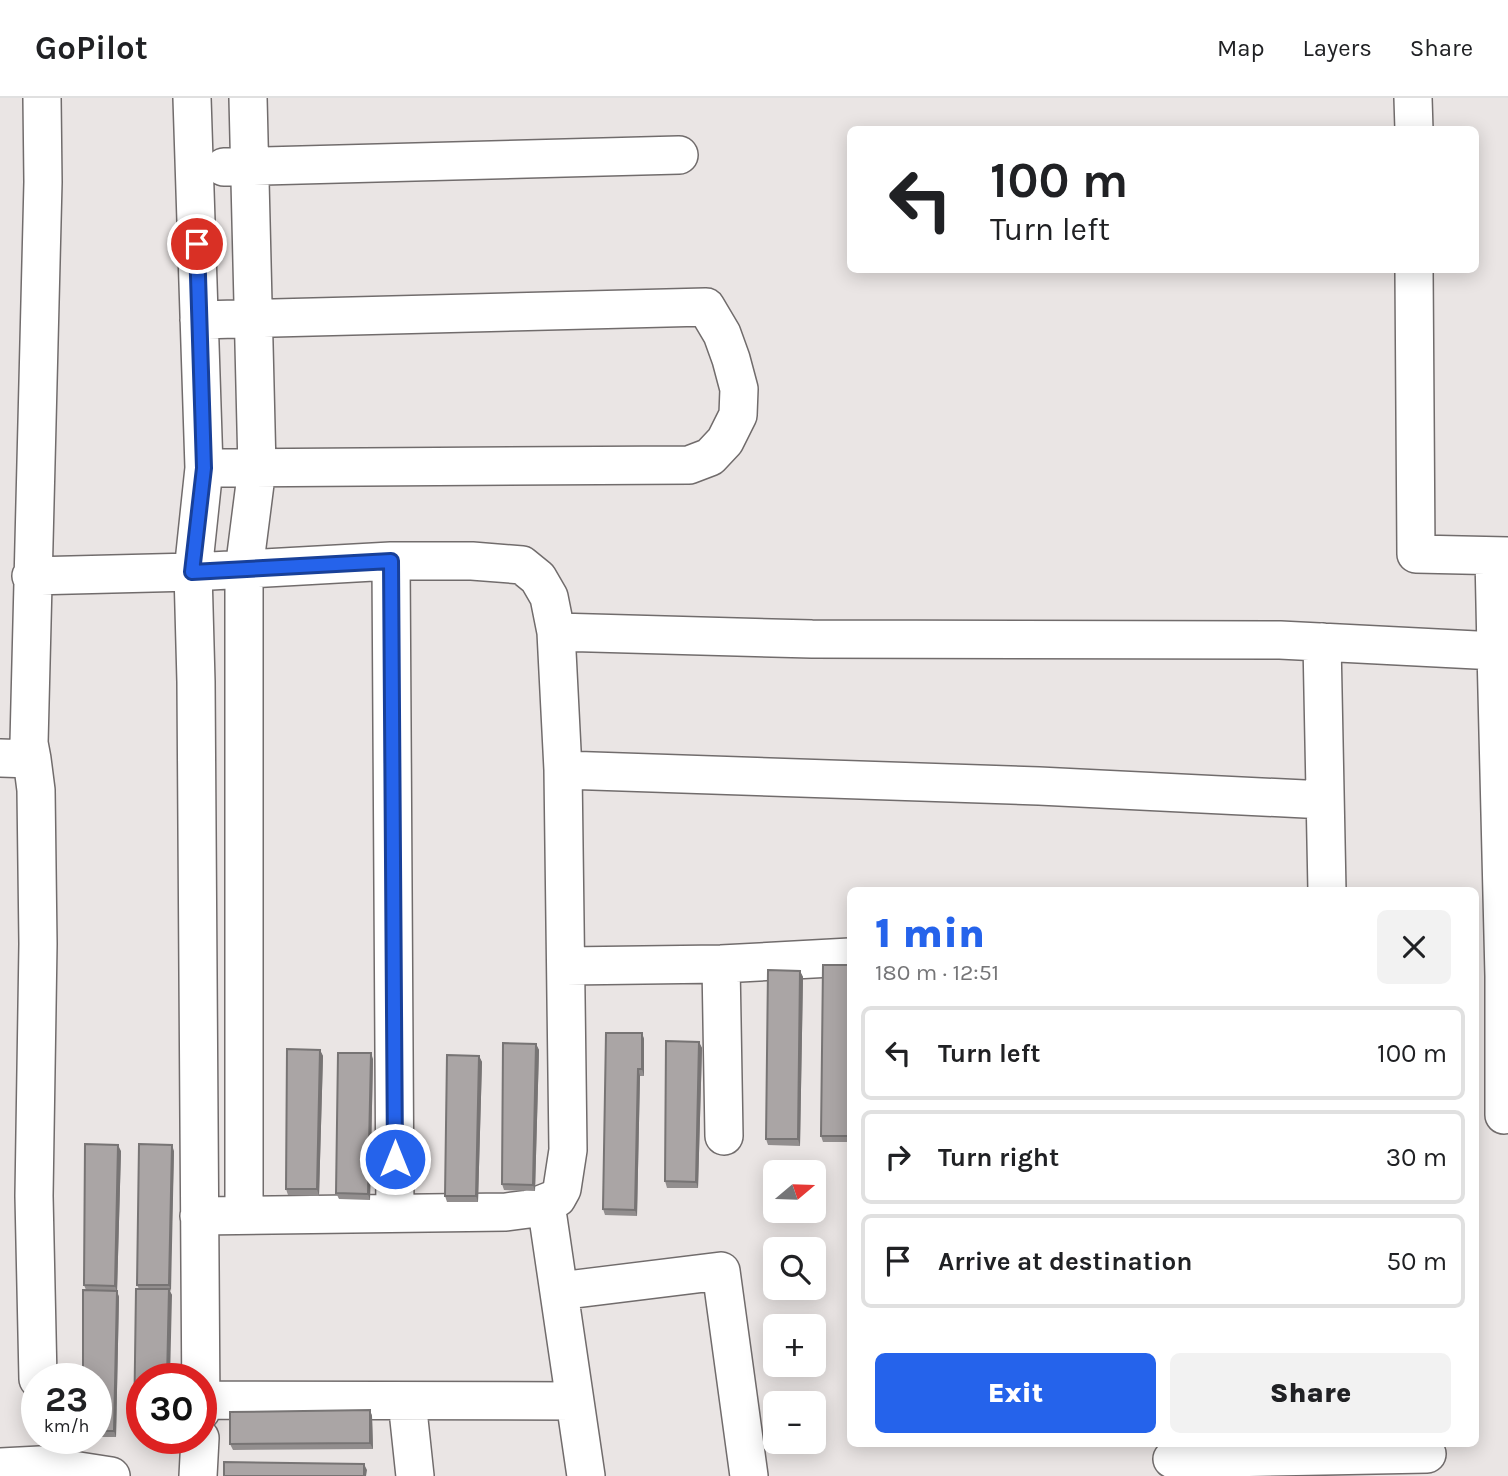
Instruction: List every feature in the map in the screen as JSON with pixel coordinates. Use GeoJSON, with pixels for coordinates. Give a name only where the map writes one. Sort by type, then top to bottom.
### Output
{"type":"FeatureCollection","features":[{"type":"Feature","properties":{"kind":"street"},"geometry":{"type":"LineString","coordinates":[[38,1363],[34,1196],[38,944],[36,790],[16,758],[29,743],[43,181],[42,98]]}},
{"type":"Feature","properties":{"kind":"street"},"geometry":{"type":"LineString","coordinates":[[192,98],[204,468],[192,572],[196,695],[201,1363]]}},
{"type":"Feature","properties":{"kind":"street"},"geometry":{"type":"LineString","coordinates":[[244,1215],[244,570],[257,468],[248,98]]}},
{"type":"Feature","properties":{"kind":"street"},"geometry":{"type":"LineString","coordinates":[[1413,98],[1414,126]]}},
{"type":"Feature","properties":{"kind":"street"},"geometry":{"type":"LineString","coordinates":[[195,168],[679,155]]}},
{"type":"Feature","properties":{"kind":"street"},"geometry":{"type":"LineString","coordinates":[[1414,273],[1416,554],[1501,556],[1496,651],[1496,1115]]}},
{"type":"Feature","properties":{"kind":"street"},"geometry":{"type":"LineString","coordinates":[[199,320],[706,307],[722,334],[739,389],[738,415],[725,441],[710,457],[689,466],[204,468]]}},
{"type":"Feature","properties":{"kind":"street"},"geometry":{"type":"LineString","coordinates":[[32,576],[244,570],[391,561],[472,561],[522,565],[538,578],[549,597],[556,632],[563,770],[566,966],[568,1150],[562,1189],[557,1198],[546,1204],[506,1212],[199,1216]]}},
{"type":"Feature","properties":{"kind":"street"},"geometry":{"type":"LineString","coordinates":[[391,561],[395,1213]]}},
{"type":"Feature","properties":{"kind":"street"},"geometry":{"type":"LineString","coordinates":[[556,632],[813,639],[1280,640],[1496,651]]}},
{"type":"Feature","properties":{"kind":"street"},"geometry":{"type":"LineString","coordinates":[[1322,642],[1327,887]]}},
{"type":"Feature","properties":{"kind":"street"},"geometry":{"type":"LineString","coordinates":[[563,770],[1052,786],[1325,800]]}},
{"type":"Feature","properties":{"kind":"street"},"geometry":{"type":"LineString","coordinates":[[566,966],[721,964],[847,957]]}},
{"type":"Feature","properties":{"kind":"street"},"geometry":{"type":"LineString","coordinates":[[721,964],[724,1136]]}},
{"type":"Feature","properties":{"kind":"street"},"geometry":{"type":"LineString","coordinates":[[546,1204],[586,1476]]}},
{"type":"Feature","properties":{"kind":"street"},"geometry":{"type":"LineString","coordinates":[[559,1291],[721,1271],[749,1476]]}},
{"type":"Feature","properties":{"kind":"street"},"geometry":{"type":"LineString","coordinates":[[217,1400],[575,1401]]}},
{"type":"Feature","properties":{"kind":"street"},"geometry":{"type":"LineString","coordinates":[[407,1401],[415,1476]]}},
{"type":"Feature","properties":{"kind":"street"},"geometry":{"type":"LineString","coordinates":[[0,1467],[35,1454]]}},
{"type":"Feature","properties":{"kind":"street"},"geometry":{"type":"LineString","coordinates":[[46,1454],[111,1476]]}},
{"type":"Feature","properties":{"kind":"street"},"geometry":{"type":"LineString","coordinates":[[198,1476],[199,1454]]}},
{"type":"Feature","properties":{"kind":"street"},"geometry":{"type":"LineString","coordinates":[[1172,1460],[1427,1458]]}},
{"type":"Feature","properties":{"kind":"building"},"geometry":{"type":"Polygon","coordinates":[[[823,965],[847,965],[847,1136],[821,1136],[823,965]]]}},
{"type":"Feature","properties":{"kind":"building"},"geometry":{"type":"Polygon","coordinates":[[[768,970],[800,971],[798,1139],[766,1139],[768,970]]]}},
{"type":"Feature","properties":{"kind":"building"},"geometry":{"type":"Polygon","coordinates":[[[606,1033],[642,1033],[642,1069],[638,1069],[635,1210],[603,1209],[606,1033]]]}},
{"type":"Feature","properties":{"kind":"building"},"geometry":{"type":"Polygon","coordinates":[[[666,1041],[699,1042],[696,1182],[665,1181],[666,1041]]]}},
{"type":"Feature","properties":{"kind":"building"},"geometry":{"type":"Polygon","coordinates":[[[503,1043],[536,1044],[533,1185],[502,1184],[503,1043]]]}},
{"type":"Feature","properties":{"kind":"building"},"geometry":{"type":"Polygon","coordinates":[[[287,1049],[320,1050],[317,1189],[286,1189],[287,1049]]]}},
{"type":"Feature","properties":{"kind":"building"},"geometry":{"type":"Polygon","coordinates":[[[338,1053],[371,1053],[368,1194],[336,1193],[338,1053]]]}},
{"type":"Feature","properties":{"kind":"building"},"geometry":{"type":"Polygon","coordinates":[[[447,1055],[479,1056],[476,1196],[445,1196],[447,1055]]]}},
{"type":"Feature","properties":{"kind":"building"},"geometry":{"type":"Polygon","coordinates":[[[85,1144],[118,1145],[115,1286],[84,1285],[85,1144]]]}},
{"type":"Feature","properties":{"kind":"building"},"geometry":{"type":"Polygon","coordinates":[[[139,1144],[172,1145],[169,1285],[137,1285],[139,1144]]]}},
{"type":"Feature","properties":{"kind":"building"},"geometry":{"type":"Polygon","coordinates":[[[136,1289],[169,1289],[167,1363],[135,1363],[136,1289]]]}},
{"type":"Feature","properties":{"kind":"building"},"geometry":{"type":"Polygon","coordinates":[[[83,1290],[117,1291],[114,1431],[112,1363],[83,1363],[83,1290]]]}},
{"type":"Feature","properties":{"kind":"building"},"geometry":{"type":"Polygon","coordinates":[[[370,1410],[370,1443],[230,1444],[230,1412],[370,1410]]]}},
{"type":"Feature","properties":{"kind":"building"},"geometry":{"type":"Polygon","coordinates":[[[224,1462],[364,1464],[364,1476],[224,1476],[224,1462]]]}},
{"type":"Feature","properties":{"kind":"route"},"geometry":{"type":"LineString","coordinates":[[197,244],[204,468],[192,572],[391,561],[395,1159]]}}]}
